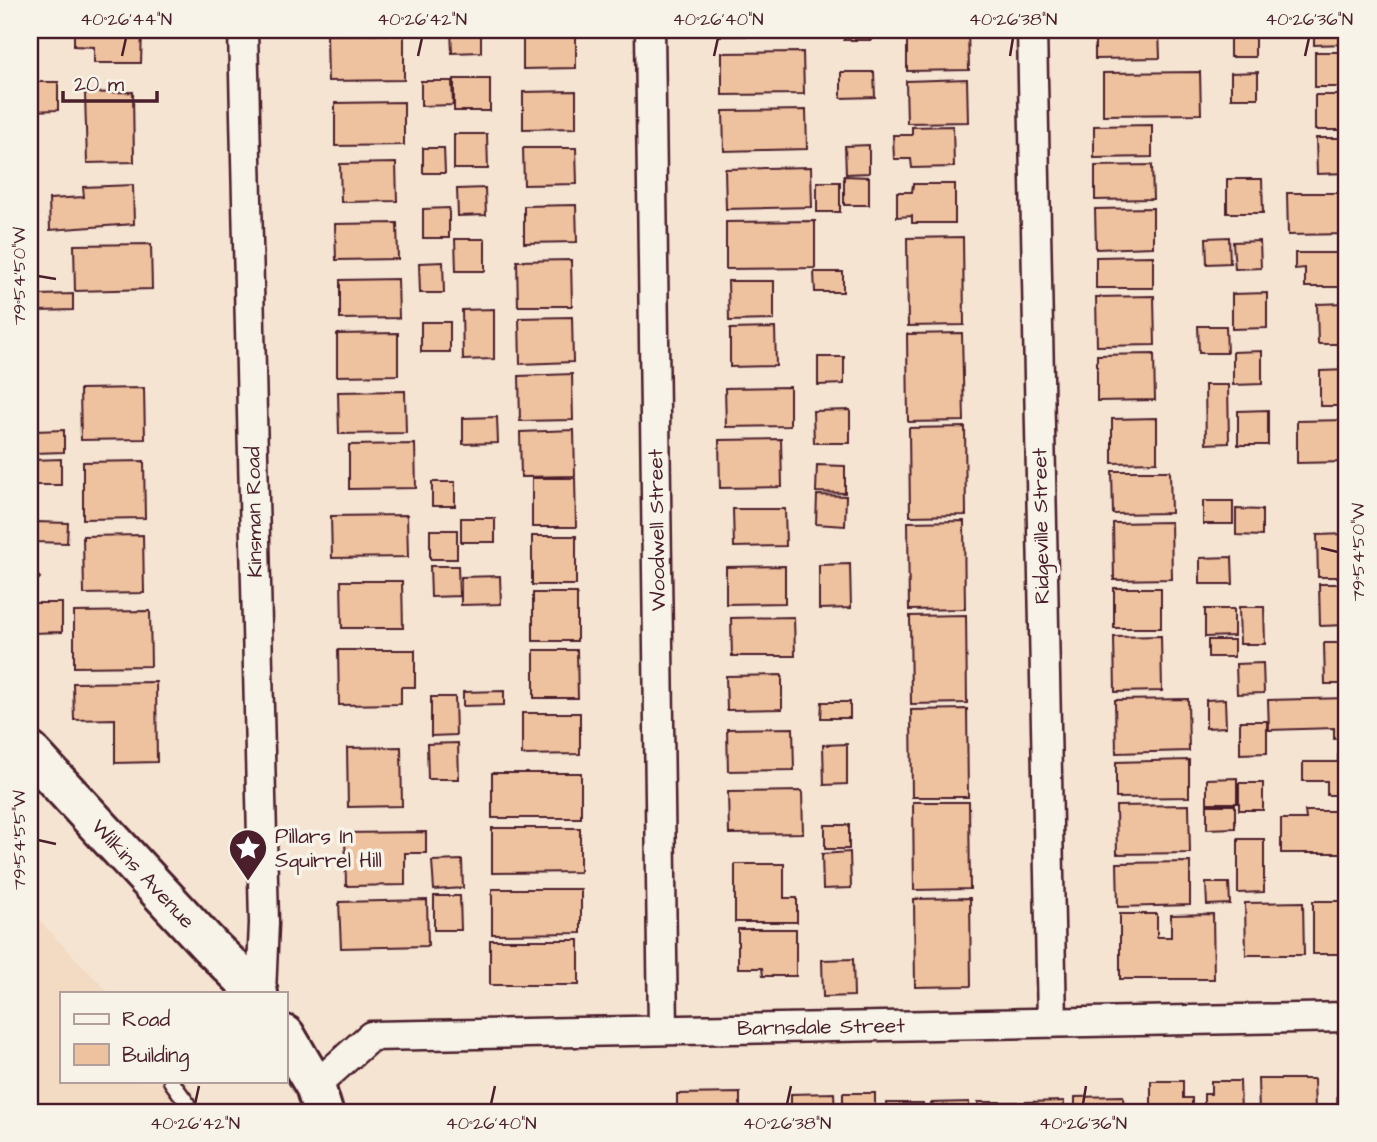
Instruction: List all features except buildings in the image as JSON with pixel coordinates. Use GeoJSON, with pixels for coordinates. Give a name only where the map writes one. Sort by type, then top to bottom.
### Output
{"type":"FeatureCollection","features":[{"type":"Feature","properties":{"kind":"main road","name":"Wilkins Avenue"},"geometry":{"type":"LineString","coordinates":[[30,752],[210,946],[259,992]]}},
{"type":"Feature","properties":{"kind":"main road"},"geometry":{"type":"LineString","coordinates":[[287,1039],[319,1099]]}},
{"type":"Feature","properties":{"kind":"street","name":"Kinsman Road"},"geometry":{"type":"LineString","coordinates":[[243,30],[264,923],[260,992]]}},
{"type":"Feature","properties":{"kind":"street","name":"Woodwell Street"},"geometry":{"type":"LineString","coordinates":[[650,30],[663,1030]]}},
{"type":"Feature","properties":{"kind":"street","name":"Ridgeville Street"},"geometry":{"type":"LineString","coordinates":[[1032,30],[1052,1023]]}},
{"type":"Feature","properties":{"kind":"street","name":"Barnsdale Street"},"geometry":{"type":"LineString","coordinates":[[319,1099],[371,1036],[1347,1017]]}},
{"type":"Feature","properties":{"kind":"lane"},"geometry":{"type":"LineString","coordinates":[[172,1082],[187,1103],[189,1112]]}},
{"type":"Feature","properties":{"kind":"shaded area"},"geometry":{"type":"Polygon","coordinates":[[[30,911],[108,992],[60,992],[60,1082],[186,1082],[208,1112],[30,1112],[30,911]]]}},
{"type":"Feature","properties":{"kind":"place","name":"Pillars In Squirrel Hill"},"geometry":{"type":"Point","coordinates":[248,882]}}]}
